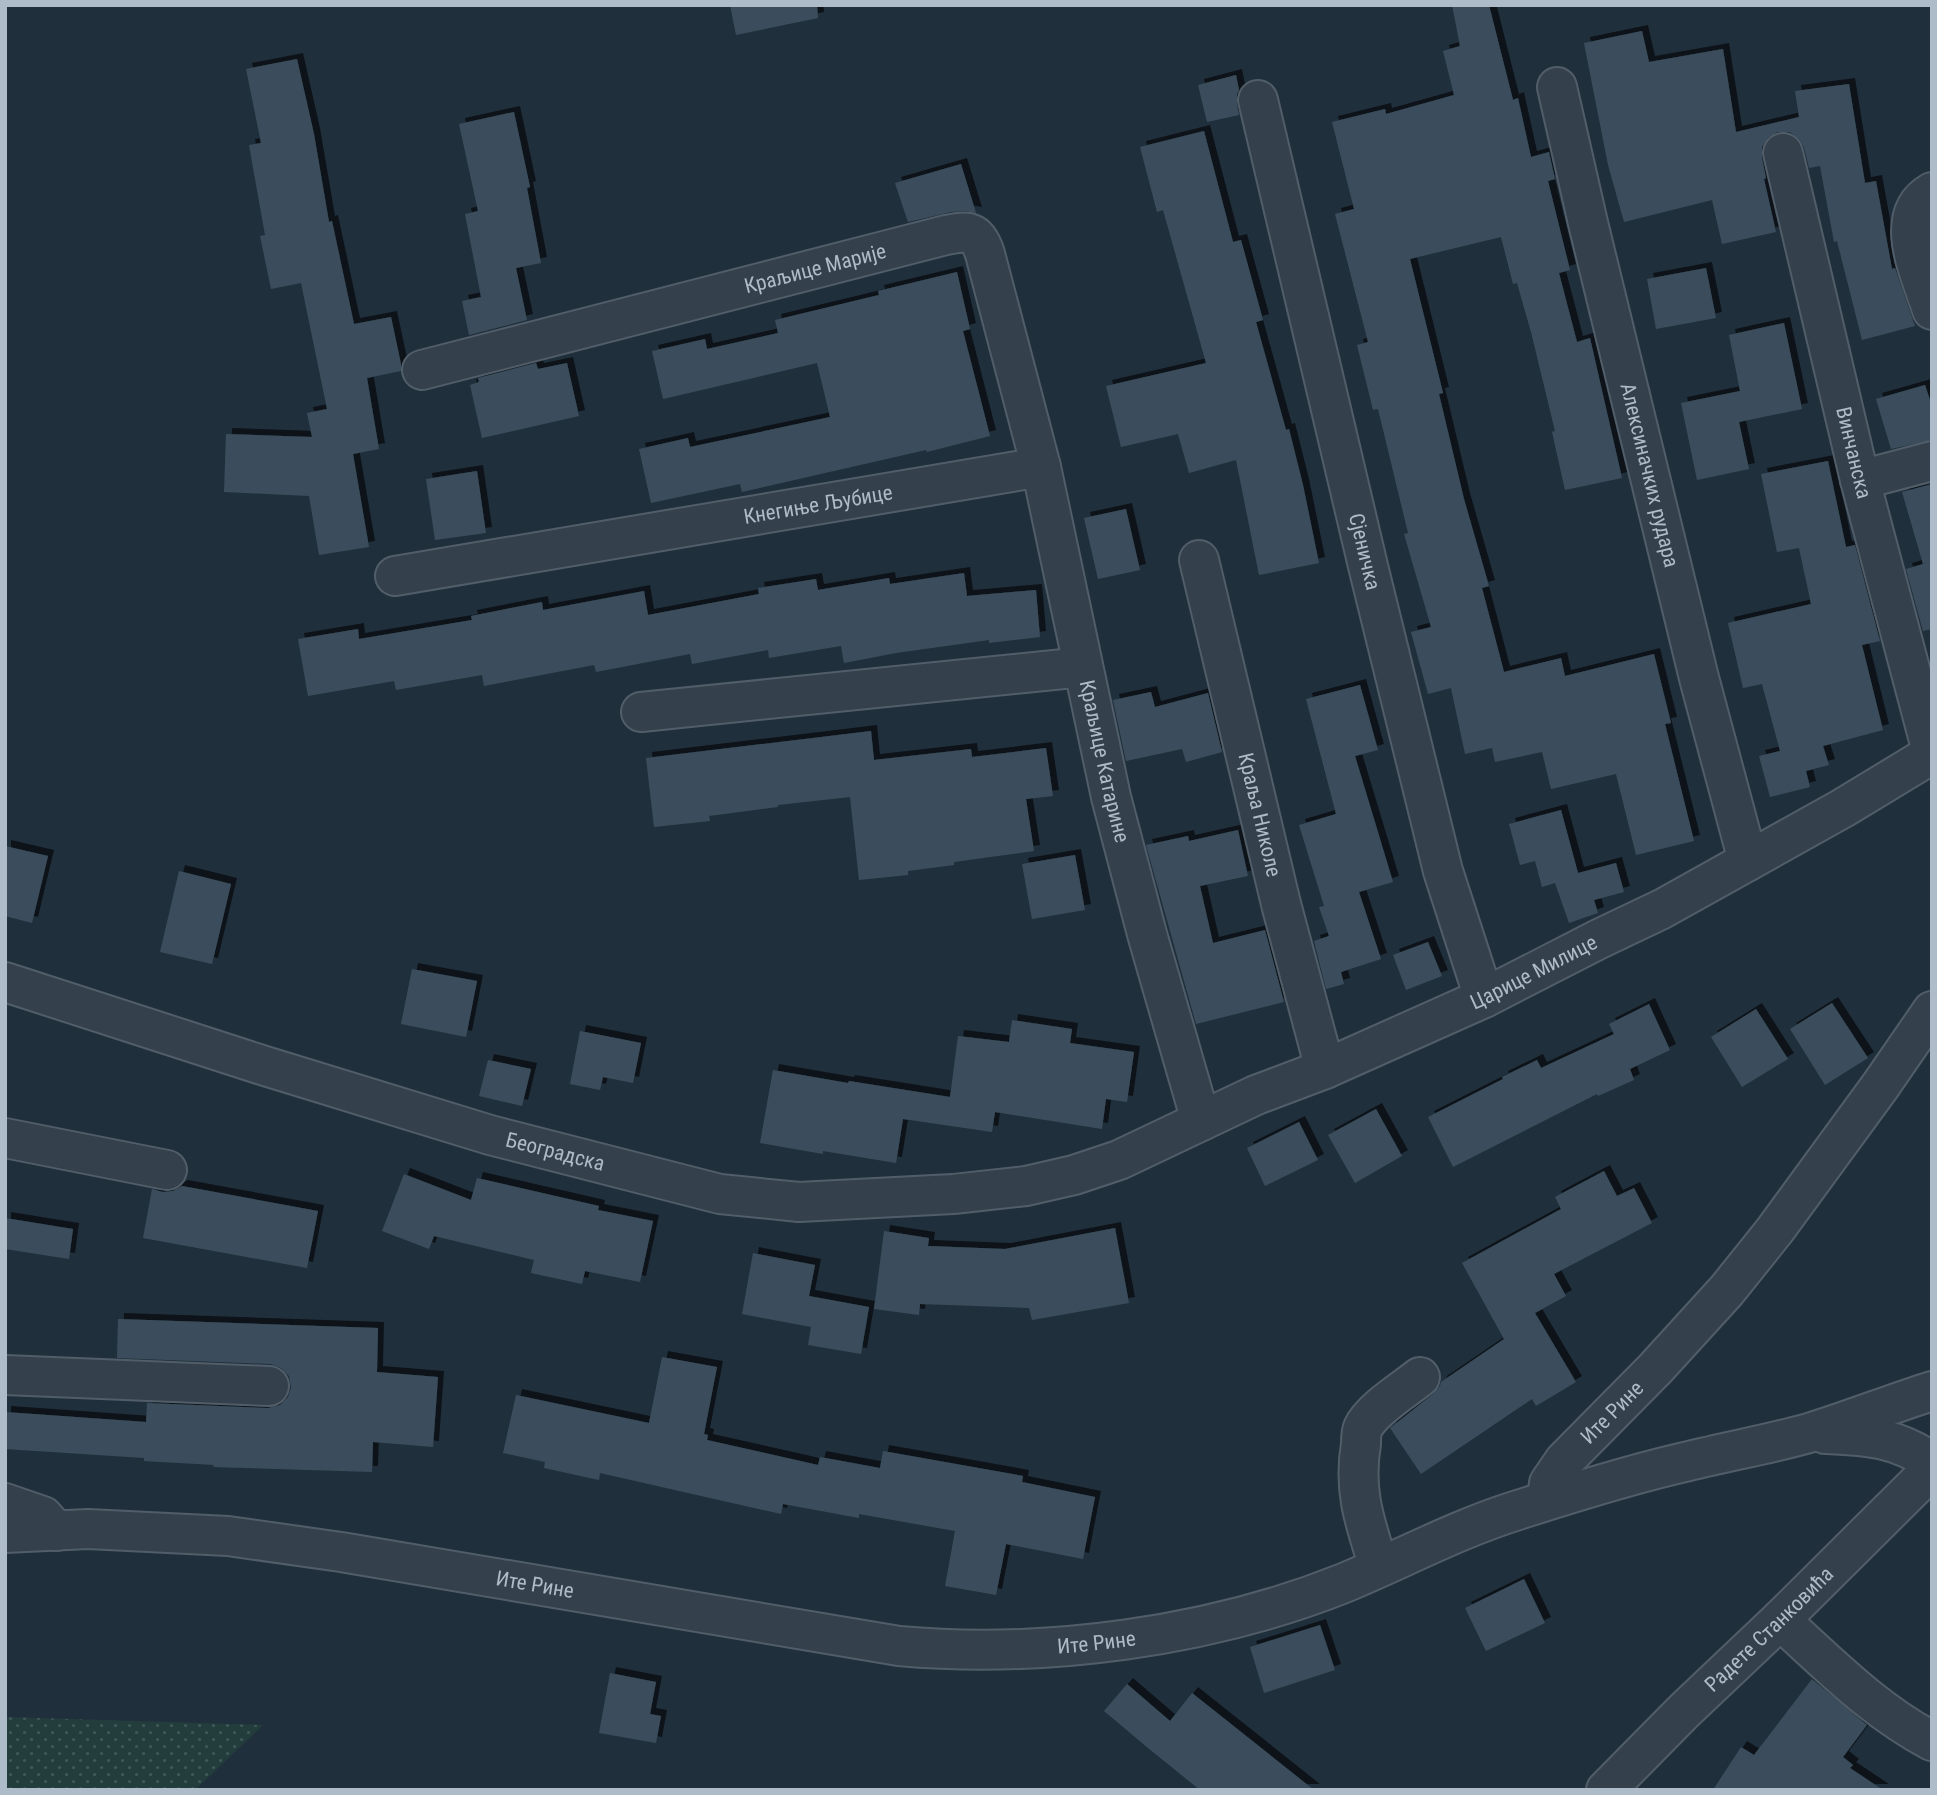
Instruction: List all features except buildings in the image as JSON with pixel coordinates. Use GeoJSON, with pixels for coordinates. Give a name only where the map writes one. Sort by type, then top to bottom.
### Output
{"type":"FeatureCollection","features":[{"type":"Feature","properties":{"kind":"street","name":"Алексиначких рудара"},"geometry":{"type":"LineString","coordinates":[[1558,87],[1699,678],[1748,861]]}},
{"type":"Feature","properties":{"kind":"street","name":"Сјеничка"},"geometry":{"type":"LineString","coordinates":[[1258,100],[1443,871],[1484,998]]}},
{"type":"Feature","properties":{"kind":"street","name":"Винчанска"},"geometry":{"type":"LineString","coordinates":[[1783,153],[1860,480],[1932,753]]}},
{"type":"Feature","properties":{"kind":"street"},"geometry":{"type":"LineString","coordinates":[[1932,192],[1923,197],[1914,209],[1910,227],[1911,245],[1932,310]]}},
{"type":"Feature","properties":{"kind":"street","name":"Краљице Марије"},"geometry":{"type":"LineString","coordinates":[[422,370],[964,232],[975,236],[982,244],[1041,467]]}},
{"type":"Feature","properties":{"kind":"street"},"geometry":{"type":"LineString","coordinates":[[1860,480],[1932,461]]}},
{"type":"Feature","properties":{"kind":"street"},"geometry":{"type":"LineString","coordinates":[[1041,467],[1083,667]]}},
{"type":"Feature","properties":{"kind":"street","name":"Кнегиње Љубице"},"geometry":{"type":"LineString","coordinates":[[394,576],[1041,467]]}},
{"type":"Feature","properties":{"kind":"street","name":"Краља Николе"},"geometry":{"type":"LineString","coordinates":[[1199,560],[1325,1069]]}},
{"type":"Feature","properties":{"kind":"street","name":"Краљице Катарине"},"geometry":{"type":"LineString","coordinates":[[641,712],[1083,667],[1111,797],[1201,1121]]}},
{"type":"Feature","properties":{"kind":"street","name":"Царице Милице"},"geometry":{"type":"LineString","coordinates":[[1119,1160],[1256,1095],[1325,1069],[1484,998],[1662,909],[1932,753]]}},
{"type":"Feature","properties":{"kind":"street","name":"Београдска"},"geometry":{"type":"LineString","coordinates":[[5,982],[491,1135],[720,1194],[799,1202],[953,1194],[1027,1186],[1074,1175],[1119,1160]]}},
{"type":"Feature","properties":{"kind":"street","name":"Ите Рине"},"geometry":{"type":"LineString","coordinates":[[5,1533],[88,1529],[228,1536],[341,1552],[784,1628],[938,1650],[1000,1650],[1110,1642],[1214,1623],[1304,1597],[1462,1530],[1547,1500],[1549,1483],[1564,1461],[1655,1369],[1727,1290],[1775,1230],[1932,1011]]}},
{"type":"Feature","properties":{"kind":"street"},"geometry":{"type":"LineString","coordinates":[[5,1138],[167,1170]]}},
{"type":"Feature","properties":{"kind":"street"},"geometry":{"type":"LineString","coordinates":[[5,1375],[269,1386]]}},
{"type":"Feature","properties":{"kind":"street"},"geometry":{"type":"LineString","coordinates":[[1379,1567],[1362,1513],[1358,1489],[1358,1459],[1363,1427],[1374,1413],[1420,1377]]}},
{"type":"Feature","properties":{"kind":"street"},"geometry":{"type":"LineString","coordinates":[[1547,1500],[1684,1461],[1808,1433],[1932,1391]]}},
{"type":"Feature","properties":{"kind":"street"},"geometry":{"type":"LineString","coordinates":[[1808,1433],[1891,1441],[1915,1450],[1932,1462]]}},
{"type":"Feature","properties":{"kind":"street","name":"Радете Станковића"},"geometry":{"type":"LineString","coordinates":[[1624,1784],[1684,1711],[1932,1469]]}},
{"type":"Feature","properties":{"kind":"street"},"geometry":{"type":"LineString","coordinates":[[5,1503],[43,1516],[56,1531]]}},
{"type":"Feature","properties":{"kind":"street"},"geometry":{"type":"LineString","coordinates":[[1780,1620],[1871,1702],[1932,1741]]}},
{"type":"Feature","properties":{"kind":"green space"},"geometry":{"type":"Polygon","coordinates":[[[5,1717],[263,1725],[195,1790],[5,1790],[5,1717]]]}}]}
